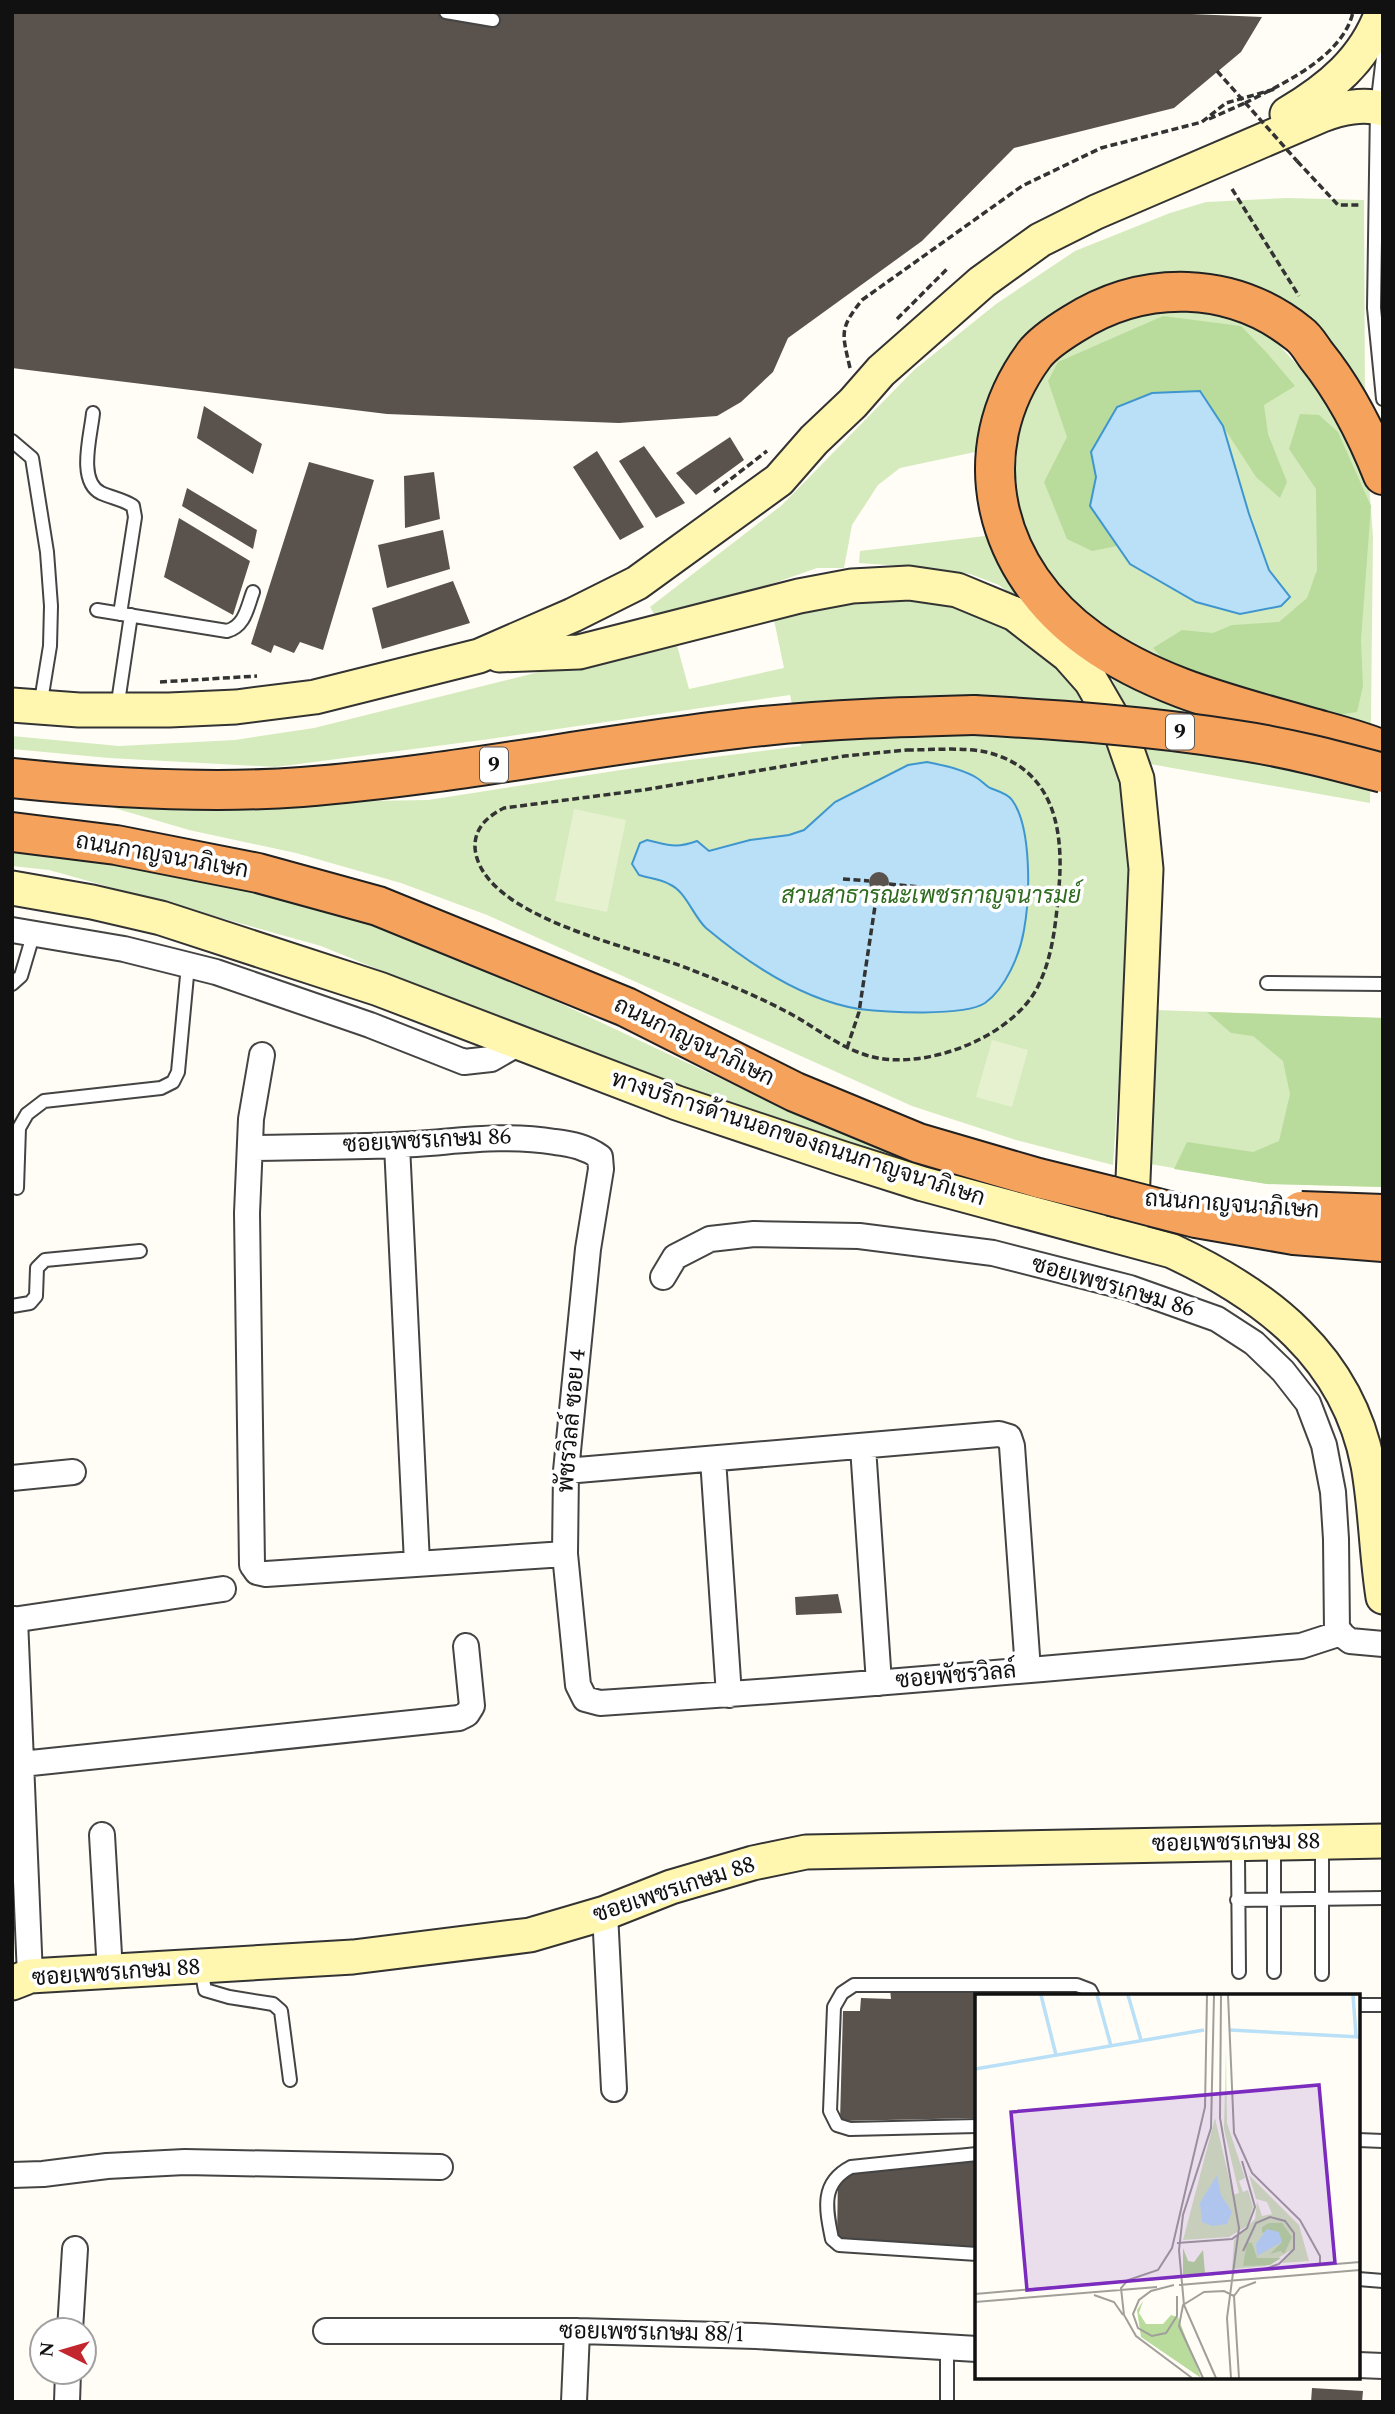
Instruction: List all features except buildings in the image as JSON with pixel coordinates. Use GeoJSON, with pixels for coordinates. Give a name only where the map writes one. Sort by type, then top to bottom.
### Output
{"type":"FeatureCollection","features":[{"type":"Feature","properties":{"kind":"highway"},"geometry":{"type":"LineString","coordinates":[[1383,475],[1367,436],[1336,379],[1301,335],[1259,308],[1213,293],[1176,291],[1136,296],[1096,309],[1061,331],[1035,353],[1016,384],[999,426],[994,469],[999,505],[1010,545],[1031,583],[1058,613],[1088,639],[1123,662],[1158,680],[1383,750]]}},
{"type":"Feature","properties":{"kind":"highway","name":"9"},"geometry":{"type":"LineString","coordinates":[[12,778],[93,787],[187,790],[300,787],[415,776],[761,726],[835,720],[974,715],[1125,726],[1238,740],[1383,773]]}},
{"type":"Feature","properties":{"kind":"highway","name":"ถนนกาญจนาภิเษก"},"geometry":{"type":"LineString","coordinates":[[12,832],[116,845],[258,873],[378,906],[626,1007],[795,1092],[918,1143],[1038,1178],[1111,1196],[1270,1209],[1383,1214]]}},
{"type":"Feature","properties":{"kind":"highway"},"geometry":{"type":"LineString","coordinates":[[1111,1196],[1196,1218],[1269,1230],[1383,1242]]}},
{"type":"Feature","properties":{"kind":"main road"},"geometry":{"type":"LineString","coordinates":[[1192,171],[1310,100],[1347,71],[1370,40],[1371,14]]}},
{"type":"Feature","properties":{"kind":"main road"},"geometry":{"type":"LineString","coordinates":[[26,706],[117,710],[236,707],[315,697],[479,656],[573,615],[637,583],[779,480],[814,440],[853,404],[881,371],[982,282],[1040,240],[1096,212],[1335,110],[1380,108]]}},
{"type":"Feature","properties":{"kind":"main road"},"geometry":{"type":"LineString","coordinates":[[479,656],[579,652],[799,596],[852,586],[909,583],[957,590],[1015,614],[1068,655],[1091,681],[1121,733],[1138,779],[1146,869],[1131,1238]]}},
{"type":"Feature","properties":{"kind":"main road","name":"ทางบริการด้านนอกของถนนกาญจนาภิเษก"},"geometry":{"type":"LineString","coordinates":[[12,888],[161,918],[379,989],[677,1103],[959,1194],[1131,1238],[1172,1251],[1210,1269],[1263,1303],[1291,1325],[1316,1352],[1333,1376],[1355,1420],[1364,1447],[1383,1597]]}},
{"type":"Feature","properties":{"kind":"main road","name":"ซอยเพชรเกษม 88"},"geometry":{"type":"LineString","coordinates":[[21,1979],[353,1957],[470,1944],[554,1929],[605,1913],[671,1887],[753,1863],[806,1852],[1383,1841]]}},
{"type":"Feature","properties":{"kind":"street"},"geometry":{"type":"LineString","coordinates":[[23,931],[124,948],[216,972],[370,1025],[464,1062],[491,1059],[519,1044]]}},
{"type":"Feature","properties":{"kind":"street"},"geometry":{"type":"LineString","coordinates":[[370,1025],[379,989]]}},
{"type":"Feature","properties":{"kind":"street"},"geometry":{"type":"LineString","coordinates":[[262,1055],[251,1119],[247,1213],[252,1565],[257,1572],[266,1574],[565,1554]]}},
{"type":"Feature","properties":{"kind":"street","name":"ซอยเพชรเกษม 86"},"geometry":{"type":"LineString","coordinates":[[251,1148],[397,1145],[497,1136],[524,1137],[575,1145],[591,1150],[600,1157]]}},
{"type":"Feature","properties":{"kind":"street"},"geometry":{"type":"LineString","coordinates":[[397,1145],[417,1563]]}},
{"type":"Feature","properties":{"kind":"street","name":"พัชรวิลล์ ซอย 4"},"geometry":{"type":"LineString","coordinates":[[578,1685],[565,1554],[566,1471],[588,1249],[601,1169],[600,1157]]}},
{"type":"Feature","properties":{"kind":"street","name":"ซอยเพชรเกษม 86"},"geometry":{"type":"LineString","coordinates":[[663,1277],[675,1257],[710,1239],[754,1234],[859,1236],[993,1253],[1130,1288],[1217,1319],[1254,1343],[1283,1371],[1308,1403],[1324,1445],[1333,1492],[1336,1618],[1337,1630],[1340,1633]]}},
{"type":"Feature","properties":{"kind":"street"},"geometry":{"type":"LineString","coordinates":[[566,1471],[999,1434],[1009,1437],[1012,1446],[1028,1670]]}},
{"type":"Feature","properties":{"kind":"street"},"geometry":{"type":"LineString","coordinates":[[863,1447],[879,1682]]}},
{"type":"Feature","properties":{"kind":"street"},"geometry":{"type":"LineString","coordinates":[[713,1459],[729,1695]]}},
{"type":"Feature","properties":{"kind":"street"},"geometry":{"type":"LineString","coordinates":[[12,1478],[73,1472]]}},
{"type":"Feature","properties":{"kind":"street"},"geometry":{"type":"LineString","coordinates":[[21,1979],[14,1620],[223,1589]]}},
{"type":"Feature","properties":{"kind":"street"},"geometry":{"type":"LineString","coordinates":[[1340,1633],[1350,1641],[1383,1644]]}},
{"type":"Feature","properties":{"kind":"street","name":"ซอยพัชรวิลล์"},"geometry":{"type":"LineString","coordinates":[[578,1685],[584,1699],[600,1703],[729,1695],[1301,1646],[1340,1633]]}},
{"type":"Feature","properties":{"kind":"street"},"geometry":{"type":"LineString","coordinates":[[17,1764],[459,1718],[467,1714],[472,1706],[466,1646]]}},
{"type":"Feature","properties":{"kind":"street"},"geometry":{"type":"LineString","coordinates":[[102,1835],[110,1972]]}},
{"type":"Feature","properties":{"kind":"street"},"geometry":{"type":"LineString","coordinates":[[605,1913],[614,2089]]}},
{"type":"Feature","properties":{"kind":"street"},"geometry":{"type":"LineString","coordinates":[[12,2175],[185,2162],[440,2167]]}},
{"type":"Feature","properties":{"kind":"street"},"geometry":{"type":"LineString","coordinates":[[71,2316],[75,2249]]}},
{"type":"Feature","properties":{"kind":"street"},"geometry":{"type":"LineString","coordinates":[[574,2402],[577,2330]]}},
{"type":"Feature","properties":{"kind":"street","name":"ซอยเพชรเกษม 88/1"},"geometry":{"type":"LineString","coordinates":[[326,2331],[577,2330],[755,2336],[975,2349]]}},
{"type":"Feature","properties":{"kind":"street"},"geometry":{"type":"LineString","coordinates":[[1360,2365],[1383,2366]]}},
{"type":"Feature","properties":{"kind":"lane"},"geometry":{"type":"LineString","coordinates":[[446,12],[493,20]]}},
{"type":"Feature","properties":{"kind":"lane"},"geometry":{"type":"LineString","coordinates":[[1383,57],[1374,308],[1383,399]]}},
{"type":"Feature","properties":{"kind":"lane"},"geometry":{"type":"LineString","coordinates":[[93,413],[87,474],[92,486],[133,506],[135,517],[117,710]]}},
{"type":"Feature","properties":{"kind":"lane"},"geometry":{"type":"LineString","coordinates":[[12,441],[32,458],[47,552],[51,606],[50,646],[26,706]]}},
{"type":"Feature","properties":{"kind":"lane"},"geometry":{"type":"LineString","coordinates":[[97,610],[227,631],[237,628],[242,621],[253,592]]}},
{"type":"Feature","properties":{"kind":"lane"},"geometry":{"type":"LineString","coordinates":[[12,984],[21,976],[23,931]]}},
{"type":"Feature","properties":{"kind":"lane"},"geometry":{"type":"LineString","coordinates":[[17,1188],[19,1128],[27,1114],[44,1101],[162,1088],[173,1082],[178,1072],[188,965]]}},
{"type":"Feature","properties":{"kind":"lane"},"geometry":{"type":"LineString","coordinates":[[1267,983],[1383,984]]}},
{"type":"Feature","properties":{"kind":"lane"},"geometry":{"type":"LineString","coordinates":[[12,1306],[30,1303],[36,1296],[37,1268],[45,1260],[139,1251]]}},
{"type":"Feature","properties":{"kind":"lane"},"geometry":{"type":"LineString","coordinates":[[1322,1856],[1322,1974]]}},
{"type":"Feature","properties":{"kind":"lane"},"geometry":{"type":"LineString","coordinates":[[1238,1857],[1239,1972]]}},
{"type":"Feature","properties":{"kind":"lane"},"geometry":{"type":"LineString","coordinates":[[1274,1860],[1274,1972]]}},
{"type":"Feature","properties":{"kind":"lane"},"geometry":{"type":"LineString","coordinates":[[1237,1900],[1383,1898]]}},
{"type":"Feature","properties":{"kind":"lane"},"geometry":{"type":"LineString","coordinates":[[200,1967],[205,1990],[273,2004],[281,2011],[290,2080]]}},
{"type":"Feature","properties":{"kind":"lane"},"geometry":{"type":"LineString","coordinates":[[975,2126],[850,2129],[837,2125],[830,2111],[834,2007],[842,1993],[854,1985],[1077,1985],[1090,1990],[1092,1994]]}},
{"type":"Feature","properties":{"kind":"lane"},"geometry":{"type":"LineString","coordinates":[[1360,2005],[1383,2005]]}},
{"type":"Feature","properties":{"kind":"lane"},"geometry":{"type":"LineString","coordinates":[[1360,2140],[1383,2141]]}},
{"type":"Feature","properties":{"kind":"lane"},"geometry":{"type":"LineString","coordinates":[[975,2154],[851,2167],[838,2174],[827,2194],[832,2239],[839,2245],[975,2254]]}},
{"type":"Feature","properties":{"kind":"lane"},"geometry":{"type":"LineString","coordinates":[[1360,2279],[1383,2281]]}},
{"type":"Feature","properties":{"kind":"lane"},"geometry":{"type":"LineString","coordinates":[[947,2348],[947,2402]]}},
{"type":"Feature","properties":{"kind":"path"},"geometry":{"type":"LineString","coordinates":[[850,368],[843,337],[846,320],[862,300],[1022,186],[1101,148],[1202,122],[1301,74],[1336,43],[1353,12]]}},
{"type":"Feature","properties":{"kind":"path"},"geometry":{"type":"LineString","coordinates":[[1202,122],[1226,103],[1278,88],[1308,74],[1371,14]]}},
{"type":"Feature","properties":{"kind":"path"},"geometry":{"type":"LineString","coordinates":[[1217,71],[1338,205],[1368,204]]}},
{"type":"Feature","properties":{"kind":"path"},"geometry":{"type":"LineString","coordinates":[[1232,188],[1299,296]]}},
{"type":"Feature","properties":{"kind":"path"},"geometry":{"type":"LineString","coordinates":[[888,328],[949,267]]}},
{"type":"Feature","properties":{"kind":"path"},"geometry":{"type":"LineString","coordinates":[[841,376],[859,358]]}},
{"type":"Feature","properties":{"kind":"path"},"geometry":{"type":"LineString","coordinates":[[708,497],[771,448]]}},
{"type":"Feature","properties":{"kind":"path"},"geometry":{"type":"LineString","coordinates":[[158,682],[263,675]]}},
{"type":"Feature","properties":{"kind":"path"},"geometry":{"type":"LineString","coordinates":[[984,751],[1007,758],[1037,783],[1052,805],[1060,836],[1056,924],[1047,961],[1036,990],[1002,1027],[946,1053],[904,1060],[866,1056],[848,1048],[797,1018],[693,970],[528,911],[506,897],[481,870],[475,843],[479,829],[489,815],[504,808],[643,790],[876,752],[984,751]]}},
{"type":"Feature","properties":{"kind":"path"},"geometry":{"type":"LineString","coordinates":[[843,878],[869,881]]}},
{"type":"Feature","properties":{"kind":"path"},"geometry":{"type":"LineString","coordinates":[[889,884],[919,887]]}},
{"type":"Feature","properties":{"kind":"path"},"geometry":{"type":"LineString","coordinates":[[848,1048],[859,1012],[877,893]]}},
{"type":"Feature","properties":{"kind":"green space"},"geometry":{"type":"Polygon","coordinates":[[[1287,198],[1364,200],[1365,407],[1302,323],[1236,286],[1189,276],[1133,283],[1070,307],[1014,351],[988,397],[1022,417],[1040,367],[1057,346],[1082,328],[1134,314],[1195,301],[1226,305],[1266,331],[1312,381],[1353,441],[1369,483],[1373,537],[1370,803],[1150,764],[1111,676],[999,585],[970,574],[931,568],[859,563],[860,551],[985,536],[975,452],[900,468],[878,485],[852,525],[844,568],[817,568],[659,623],[650,607],[782,505],[914,370],[996,304],[1075,251],[1170,213],[1206,202],[1287,198]]]}},
{"type":"Feature","properties":{"kind":"green space"},"geometry":{"type":"Polygon","coordinates":[[[1163,316],[1241,326],[1295,386],[1264,405],[1268,434],[1287,482],[1280,498],[1256,477],[1200,391],[1100,436],[1091,452],[1096,477],[1090,506],[1117,546],[1092,551],[1067,539],[1044,482],[1067,437],[1048,381],[1058,362],[1163,316]]]}},
{"type":"Feature","properties":{"kind":"green space"},"geometry":{"type":"Polygon","coordinates":[[[1300,414],[1319,415],[1338,432],[1371,506],[1361,640],[1363,686],[1357,712],[1331,716],[1173,670],[1153,648],[1182,630],[1213,633],[1232,625],[1279,622],[1307,598],[1317,570],[1316,489],[1289,449],[1300,414]]]}},
{"type":"Feature","properties":{"kind":"green space","name":"สวนสาธารณะเพชรกาญจนารมย์"},"geometry":{"type":"Polygon","coordinates":[[[902,598],[948,605],[1001,625],[1050,658],[1090,699],[1113,751],[1124,802],[1130,867],[1113,1165],[1016,1140],[912,1106],[487,915],[401,883],[296,853],[189,830],[104,805],[428,800],[666,763],[801,746],[790,695],[276,767],[109,758],[12,749],[12,736],[119,746],[235,740],[314,728],[675,638],[689,689],[784,668],[774,620],[846,604],[902,598]]]}},
{"type":"Feature","properties":{"kind":"green space"},"geometry":{"type":"Polygon","coordinates":[[[574,809],[626,820],[607,912],[555,901],[574,809]]]}},
{"type":"Feature","properties":{"kind":"green space"},"geometry":{"type":"Polygon","coordinates":[[[12,852],[76,858],[212,879],[415,935],[766,1100],[922,1160],[918,1174],[561,1044],[321,946],[49,870],[12,866],[12,852]]]}},
{"type":"Feature","properties":{"kind":"green space"},"geometry":{"type":"Polygon","coordinates":[[[1155,1010],[1383,1018],[1383,1187],[1267,1184],[1150,1164],[1155,1010]]]}},
{"type":"Feature","properties":{"kind":"green space"},"geometry":{"type":"Polygon","coordinates":[[[1207,1012],[1383,1018],[1383,1187],[1267,1184],[1174,1169],[1187,1142],[1253,1152],[1279,1141],[1290,1094],[1283,1061],[1253,1036],[1231,1033],[1207,1012]]]}},
{"type":"Feature","properties":{"kind":"green space"},"geometry":{"type":"Polygon","coordinates":[[[992,1040],[1028,1050],[1012,1107],[976,1097],[992,1040]]]}},
{"type":"Feature","properties":{"kind":"water"},"geometry":{"type":"Polygon","coordinates":[[[1200,391],[1223,426],[1269,570],[1290,597],[1281,606],[1240,614],[1196,602],[1130,564],[1090,506],[1096,477],[1091,452],[1117,407],[1152,393],[1200,391]]]}},
{"type":"Feature","properties":{"kind":"water"},"geometry":{"type":"Polygon","coordinates":[[[927,762],[966,772],[990,788],[1002,792],[1012,800],[1023,827],[1028,881],[1022,939],[1011,970],[999,989],[985,1003],[975,1007],[942,1012],[886,1011],[859,1009],[818,998],[778,979],[740,955],[706,928],[675,887],[639,875],[632,864],[640,843],[647,840],[677,846],[697,841],[709,851],[804,830],[835,802],[908,765],[927,762]]]}}]}
